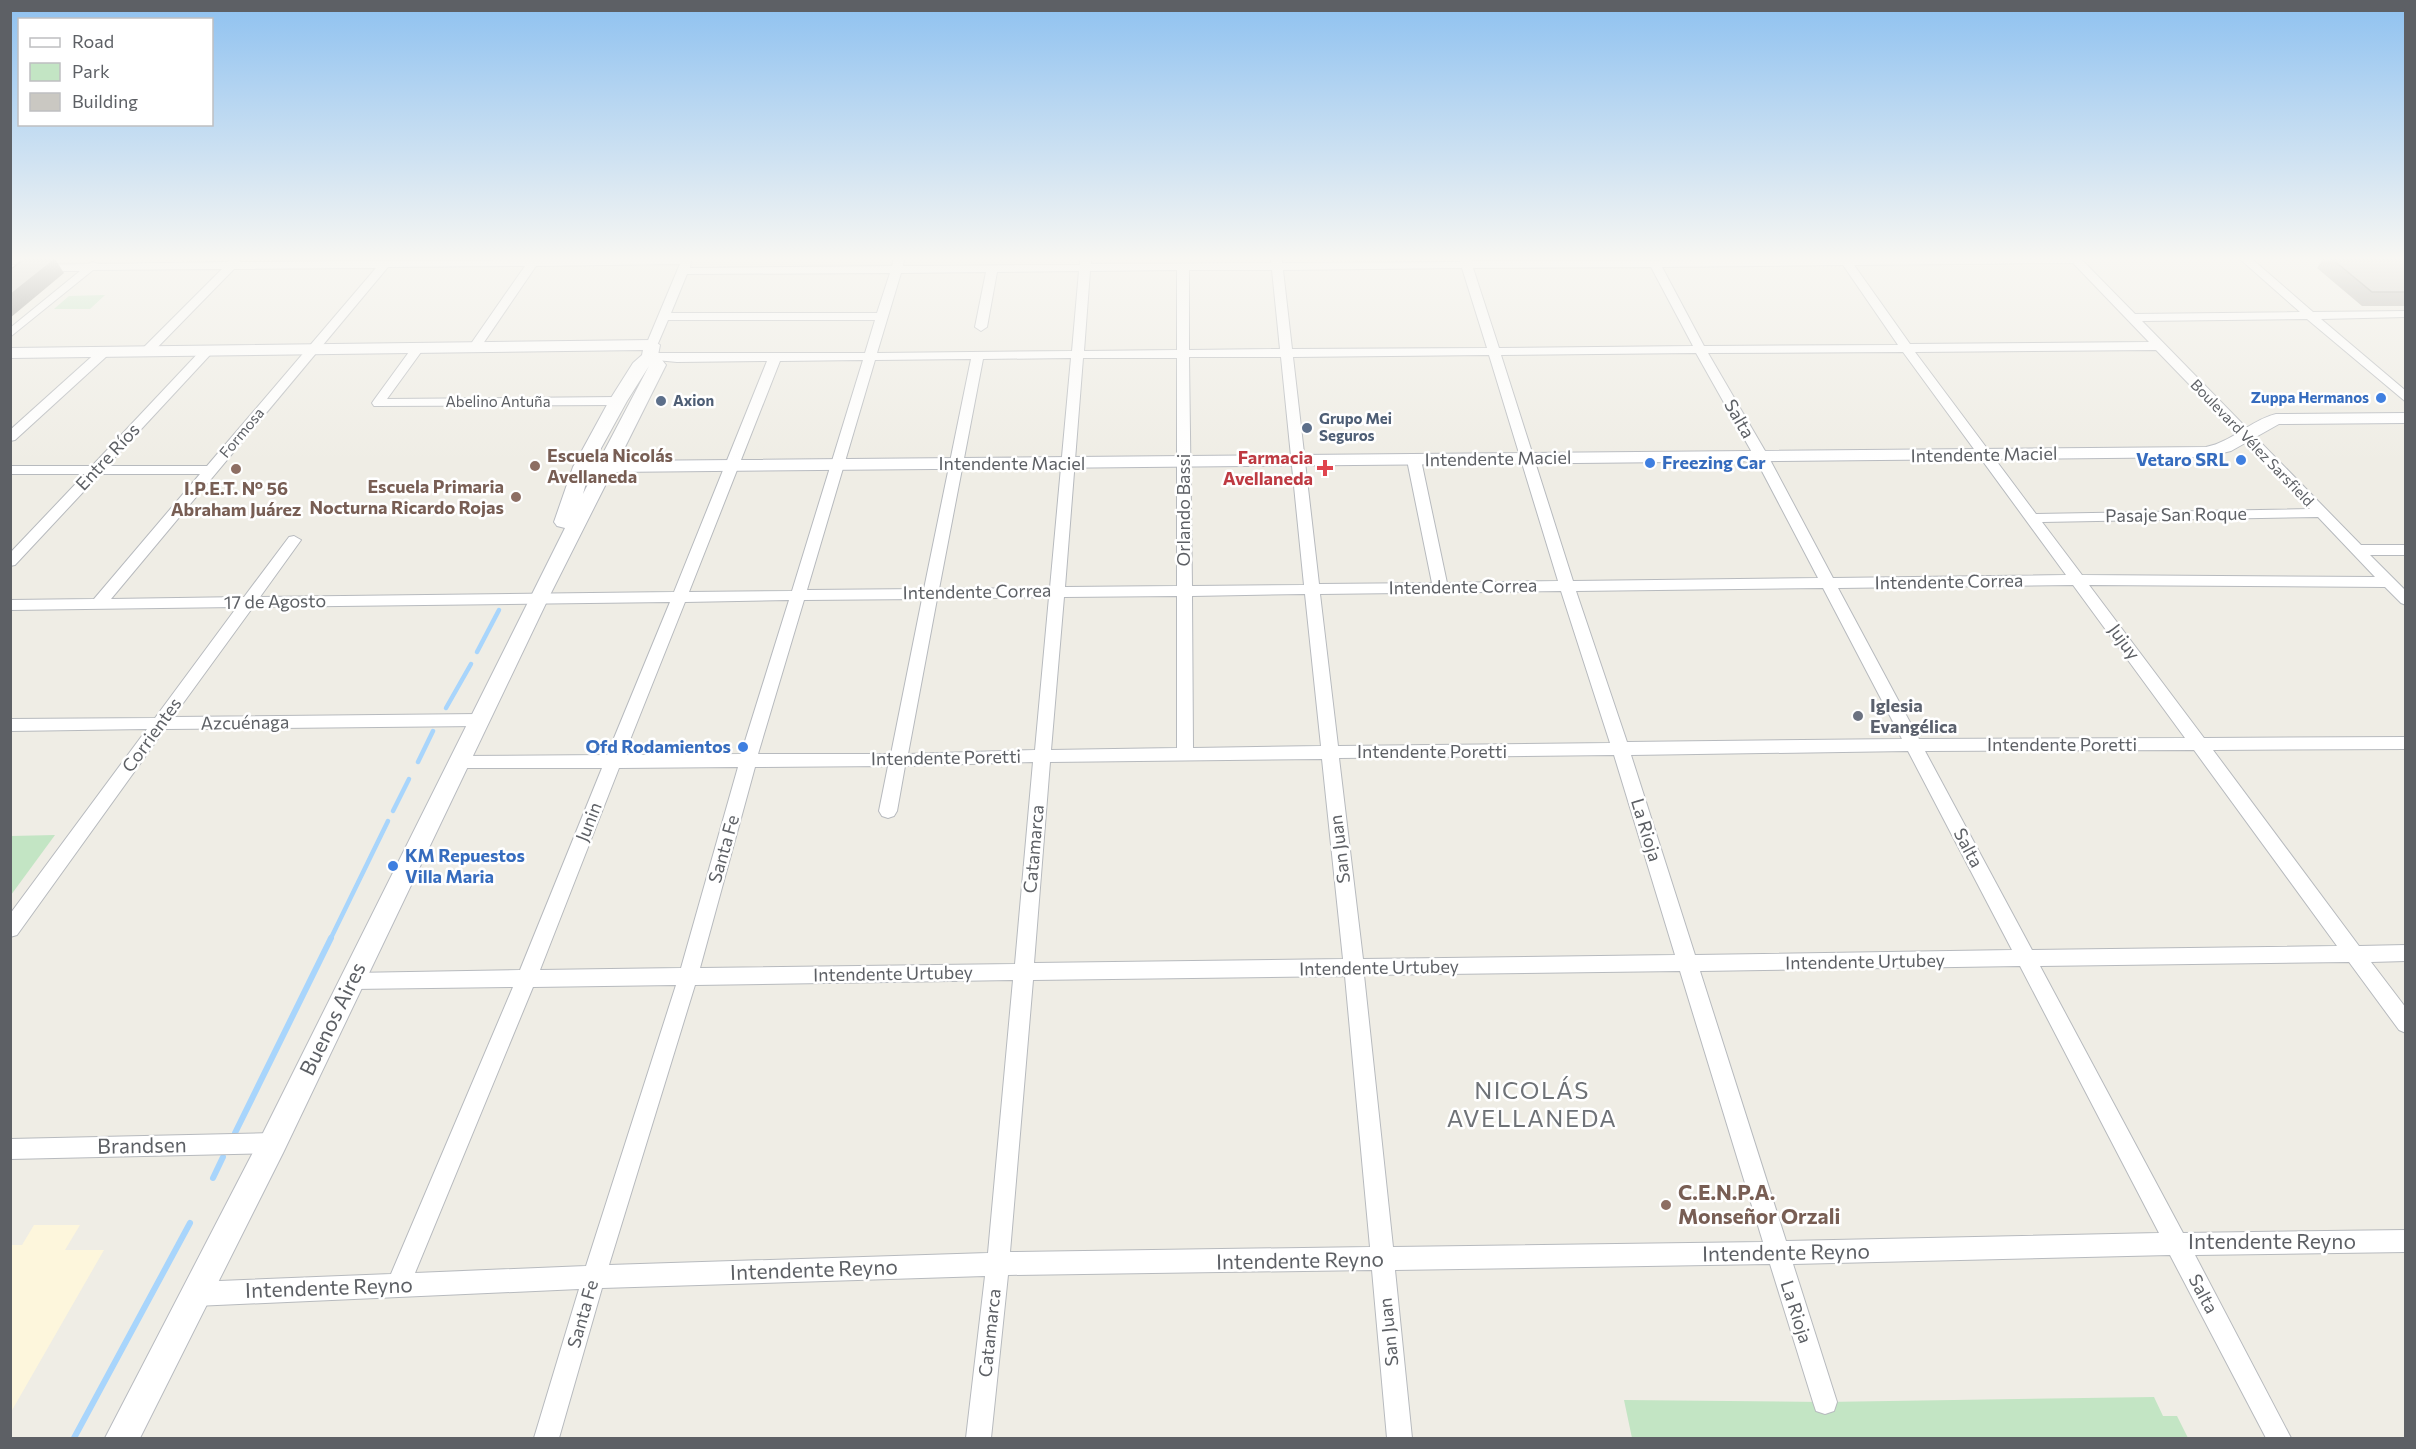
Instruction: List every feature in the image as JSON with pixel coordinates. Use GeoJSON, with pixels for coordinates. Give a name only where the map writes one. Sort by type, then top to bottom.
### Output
{"type":"FeatureCollection","features":[{"type":"Feature","properties":{"kind":"main road"},"geometry":{"type":"LineString","coordinates":[[10,353],[418,348],[651,351]]}},
{"type":"Feature","properties":{"kind":"main road","name":"Buenos Aires"},"geometry":{"type":"LineString","coordinates":[[122,1438],[273,1143],[539,597],[658,365],[651,351],[618,401],[582,468],[539,597]]}},
{"type":"Feature","properties":{"kind":"main road","name":"Intendente Maciel"},"geometry":{"type":"LineString","coordinates":[[582,468],[2206,452],[2223,449],[2262,424],[2276,419],[2406,418]]}},
{"type":"Feature","properties":{"kind":"street"},"geometry":{"type":"LineString","coordinates":[[145,353],[171,327]]}},
{"type":"Feature","properties":{"kind":"street","name":"Formosa"},"geometry":{"type":"LineString","coordinates":[[99,603],[332,327]]}},
{"type":"Feature","properties":{"kind":"street"},"geometry":{"type":"LineString","coordinates":[[474,348],[489,327]]}},
{"type":"Feature","properties":{"kind":"street","name":"Buenos Aires"},"geometry":{"type":"LineString","coordinates":[[651,351],[659,327]]}},
{"type":"Feature","properties":{"kind":"street","name":"Santa Fe"},"geometry":{"type":"LineString","coordinates":[[547,1438],[594,1277],[688,977],[748,760],[839,467],[879,327]]}},
{"type":"Feature","properties":{"kind":"street","name":"Catamarca"},"geometry":{"type":"LineString","coordinates":[[979,1438],[998,1264],[1080,327]]}},
{"type":"Feature","properties":{"kind":"street","name":"Orlando Bassi"},"geometry":{"type":"LineString","coordinates":[[1183,327],[1185,754]]}},
{"type":"Feature","properties":{"kind":"street","name":"San Juan"},"geometry":{"type":"LineString","coordinates":[[1284,327],[1354,969],[1400,1438]]}},
{"type":"Feature","properties":{"kind":"street","name":"La Rioja"},"geometry":{"type":"LineString","coordinates":[[1486,327],[1567,586],[1622,750],[1825,1402]]}},
{"type":"Feature","properties":{"kind":"street","name":"Salta"},"geometry":{"type":"LineString","coordinates":[[1688,327],[1761,456],[2280,1438]]}},
{"type":"Feature","properties":{"kind":"street","name":"Jujuy"},"geometry":{"type":"LineString","coordinates":[[1891,327],[2406,1024]]}},
{"type":"Feature","properties":{"kind":"street","name":"Boulevard Vélez Sarsfield"},"geometry":{"type":"LineString","coordinates":[[2138,327],[2406,600]]}},
{"type":"Feature","properties":{"kind":"street"},"geometry":{"type":"LineString","coordinates":[[2324,327],[2406,398]]}},
{"type":"Feature","properties":{"kind":"street"},"geometry":{"type":"LineString","coordinates":[[651,351],[677,358],[2157,346]]}},
{"type":"Feature","properties":{"kind":"street","name":"Abelino Antuña"},"geometry":{"type":"LineString","coordinates":[[418,348],[378,403],[618,401]]}},
{"type":"Feature","properties":{"kind":"street","name":"Entre Ríos"},"geometry":{"type":"LineString","coordinates":[[10,562],[206,352]]}},
{"type":"Feature","properties":{"kind":"street"},"geometry":{"type":"LineString","coordinates":[[10,437],[103,353]]}},
{"type":"Feature","properties":{"kind":"street"},"geometry":{"type":"LineString","coordinates":[[888,812],[978,355]]}},
{"type":"Feature","properties":{"kind":"street","name":"Junin"},"geometry":{"type":"LineString","coordinates":[[398,1285],[526,980],[775,357]]}},
{"type":"Feature","properties":{"kind":"street"},"geometry":{"type":"LineString","coordinates":[[1414,460],[1440,587]]}},
{"type":"Feature","properties":{"kind":"street"},"geometry":{"type":"LineString","coordinates":[[10,470],[211,470]]}},
{"type":"Feature","properties":{"kind":"street","name":"Pasaje San Roque"},"geometry":{"type":"LineString","coordinates":[[2032,518],[2320,513]]}},
{"type":"Feature","properties":{"kind":"street","name":"Corrientes"},"geometry":{"type":"LineString","coordinates":[[10,929],[294,540]]}},
{"type":"Feature","properties":{"kind":"street"},"geometry":{"type":"LineString","coordinates":[[2356,550],[2406,550]]}},
{"type":"Feature","properties":{"kind":"street","name":"Intendente Correa"},"geometry":{"type":"LineString","coordinates":[[539,597],[2079,580],[2388,582]]}},
{"type":"Feature","properties":{"kind":"street","name":"17 de Agosto"},"geometry":{"type":"LineString","coordinates":[[10,605],[539,597]]}},
{"type":"Feature","properties":{"kind":"street","name":"Azcuénaga"},"geometry":{"type":"LineString","coordinates":[[10,725],[479,720]]}},
{"type":"Feature","properties":{"kind":"street","name":"Intendente Poretti"},"geometry":{"type":"LineString","coordinates":[[459,762],[899,760],[1185,754],[2406,743]]}},
{"type":"Feature","properties":{"kind":"street","name":"Intendente Urtubey"},"geometry":{"type":"LineString","coordinates":[[352,981],[2026,960],[2406,953]]}},
{"type":"Feature","properties":{"kind":"street","name":"Brandsen"},"geometry":{"type":"LineString","coordinates":[[10,1149],[273,1143]]}},
{"type":"Feature","properties":{"kind":"street","name":"Intendente Reyno"},"geometry":{"type":"LineString","coordinates":[[195,1294],[594,1277],[998,1264],[1382,1260],[1777,1253],[2176,1242],[2406,1240]]}},
{"type":"Feature","properties":{"kind":"shaded area"},"geometry":{"type":"Polygon","coordinates":[[[34,1225],[80,1225],[65,1250],[104,1250],[11,1412],[11,1245],[22,1245],[34,1225]]]}},
{"type":"Feature","properties":{"kind":"green space"},"geometry":{"type":"Polygon","coordinates":[[[55,835],[11,895],[11,836],[55,835]]]}},
{"type":"Feature","properties":{"kind":"green space"},"geometry":{"type":"Polygon","coordinates":[[[2154,1397],[2163,1416],[2177,1416],[2188,1438],[1632,1438],[1624,1400],[1825,1402],[2154,1397]]]}},
{"type":"Feature","properties":{"kind":"waterway"},"geometry":{"type":"LineString","coordinates":[[477,652],[499,610]]}},
{"type":"Feature","properties":{"kind":"waterway"},"geometry":{"type":"LineString","coordinates":[[446,708],[471,664]]}},
{"type":"Feature","properties":{"kind":"waterway"},"geometry":{"type":"LineString","coordinates":[[418,762],[433,731]]}},
{"type":"Feature","properties":{"kind":"waterway"},"geometry":{"type":"LineString","coordinates":[[393,811],[409,779]]}},
{"type":"Feature","properties":{"kind":"waterway"},"geometry":{"type":"LineString","coordinates":[[330,940],[388,821]]}},
{"type":"Feature","properties":{"kind":"waterway"},"geometry":{"type":"LineString","coordinates":[[235,1133],[331,938]]}},
{"type":"Feature","properties":{"kind":"waterway"},"geometry":{"type":"LineString","coordinates":[[213,1178],[223,1157]]}},
{"type":"Feature","properties":{"kind":"waterway"},"geometry":{"type":"LineString","coordinates":[[74,1438],[190,1223]]}},
{"type":"Feature","properties":{"kind":"place","name":"Zuppa Hermanos"},"geometry":{"type":"Point","coordinates":[2381,398]}},
{"type":"Feature","properties":{"kind":"place","name":"Axion"},"geometry":{"type":"Point","coordinates":[661,401]}},
{"type":"Feature","properties":{"kind":"place","name":"Grupo Mei Seguros"},"geometry":{"type":"Point","coordinates":[1307,428]}},
{"type":"Feature","properties":{"kind":"place","name":"Vetaro SRL"},"geometry":{"type":"Point","coordinates":[2241,460]}},
{"type":"Feature","properties":{"kind":"place","name":"Freezing Car"},"geometry":{"type":"Point","coordinates":[1650,463]}},
{"type":"Feature","properties":{"kind":"place","name":"Escuela Nicolás Avellaneda"},"geometry":{"type":"Point","coordinates":[535,466]}},
{"type":"Feature","properties":{"kind":"place","name":"Farmacia Avellaneda"},"geometry":{"type":"Point","coordinates":[1325,468]}},
{"type":"Feature","properties":{"kind":"place","name":"I.P.E.T. Nº 56 Abraham Juárez"},"geometry":{"type":"Point","coordinates":[236,469]}},
{"type":"Feature","properties":{"kind":"place","name":"Escuela Primaria Nocturna Ricardo Rojas"},"geometry":{"type":"Point","coordinates":[516,497]}},
{"type":"Feature","properties":{"kind":"place","name":"Iglesia Evangélica"},"geometry":{"type":"Point","coordinates":[1858,716]}},
{"type":"Feature","properties":{"kind":"place","name":"Ofd Rodamientos"},"geometry":{"type":"Point","coordinates":[743,747]}},
{"type":"Feature","properties":{"kind":"place","name":"KM Repuestos Villa Maria"},"geometry":{"type":"Point","coordinates":[393,866]}},
{"type":"Feature","properties":{"kind":"place","name":"C.E.N.P.A. Monseñor Orzali"},"geometry":{"type":"Point","coordinates":[1666,1205]}},
{"type":"Feature","properties":{"kind":"district","name":"NICOLÁS AVELLANEDA"},"geometry":{"type":"Point","coordinates":[1532,1105]}}]}
